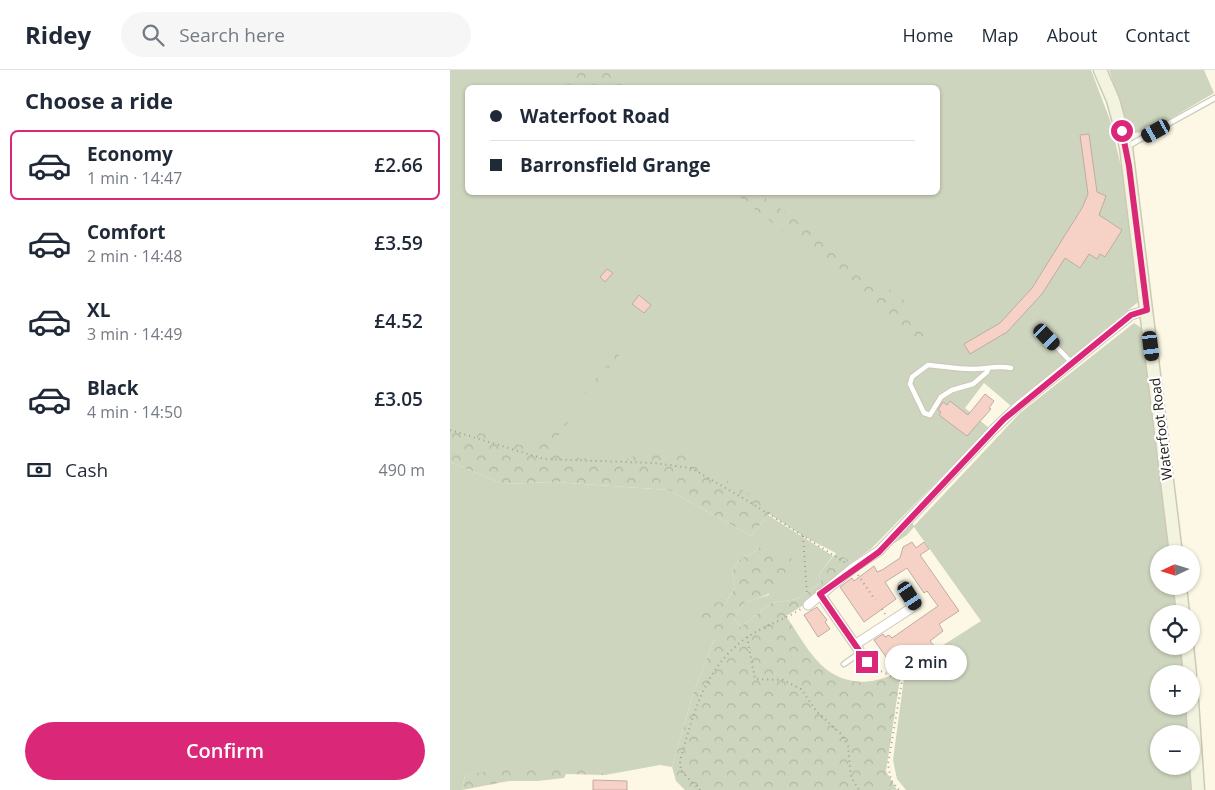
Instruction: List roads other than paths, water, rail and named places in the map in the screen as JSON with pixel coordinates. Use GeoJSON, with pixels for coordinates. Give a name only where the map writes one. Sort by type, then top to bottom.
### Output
{"type":"FeatureCollection","features":[{"type":"Feature","properties":{"kind":"street","name":"Waterfoot Road"},"geometry":{"type":"LineString","coordinates":[[1100,70],[1113,100],[1126,147],[1175,545]]}},
{"type":"Feature","properties":{"kind":"street"},"geometry":{"type":"LineString","coordinates":[[808,605],[853,568],[879,552],[992,431],[1017,408],[1131,315],[1147,310]]}},
{"type":"Feature","properties":{"kind":"street"},"geometry":{"type":"LineString","coordinates":[[856,644],[916,605],[904,586]]}},
{"type":"Feature","properties":{"kind":"street"},"geometry":{"type":"LineString","coordinates":[[820,594],[867,662]]}},
{"type":"Feature","properties":{"kind":"street"},"geometry":{"type":"LineString","coordinates":[[1193,715],[1198,790]]}},
{"type":"Feature","properties":{"kind":"lane"},"geometry":{"type":"LineString","coordinates":[[1126,147],[1215,98]]}},
{"type":"Feature","properties":{"kind":"lane"},"geometry":{"type":"LineString","coordinates":[[1047,337],[1072,363]]}},
{"type":"Feature","properties":{"kind":"lane"},"geometry":{"type":"LineString","coordinates":[[988,369],[973,384],[952,390],[941,397],[930,415],[924,413],[910,384],[912,377],[928,365],[988,369],[998,365],[1010,368]]}},
{"type":"Feature","properties":{"kind":"lane"},"geometry":{"type":"LineString","coordinates":[[844,664],[861,652]]}}]}
